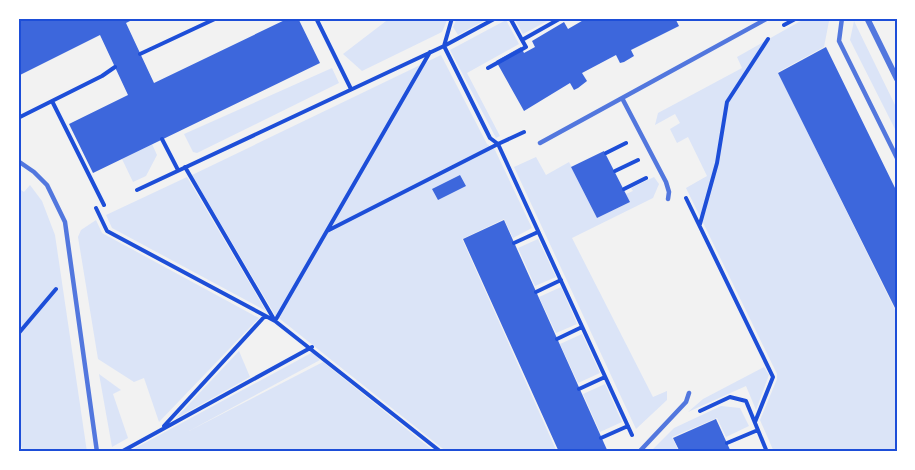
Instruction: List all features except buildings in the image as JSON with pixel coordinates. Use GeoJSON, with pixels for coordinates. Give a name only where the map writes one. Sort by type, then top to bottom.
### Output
{"type":"FeatureCollection","features":[{"type":"Feature","properties":{"kind":"street"},"geometry":{"type":"LineString","coordinates":[[867,18],[897,79]]}},
{"type":"Feature","properties":{"kind":"lane"},"geometry":{"type":"LineString","coordinates":[[540,143],[768,18]]}},
{"type":"Feature","properties":{"kind":"lane"},"geometry":{"type":"LineString","coordinates":[[842,18],[839,41],[897,158]]}},
{"type":"Feature","properties":{"kind":"lane"},"geometry":{"type":"LineString","coordinates":[[622,98],[666,182],[669,192],[668,199]]}},
{"type":"Feature","properties":{"kind":"lane"},"geometry":{"type":"LineString","coordinates":[[18,161],[47,185],[65,222],[97,452]]}},
{"type":"Feature","properties":{"kind":"lane"},"geometry":{"type":"LineString","coordinates":[[639,452],[687,402],[689,393]]}},
{"type":"Feature","properties":{"kind":"path"},"geometry":{"type":"LineString","coordinates":[[141,54],[217,18]]}},
{"type":"Feature","properties":{"kind":"path"},"geometry":{"type":"LineString","coordinates":[[316,18],[351,89]]}},
{"type":"Feature","properties":{"kind":"path"},"geometry":{"type":"LineString","coordinates":[[452,18],[444,46],[490,138],[498,144],[634,439]]}},
{"type":"Feature","properties":{"kind":"path"},"geometry":{"type":"LineString","coordinates":[[137,190],[444,46],[496,18]]}},
{"type":"Feature","properties":{"kind":"path"},"geometry":{"type":"LineString","coordinates":[[488,68],[526,47],[510,18]]}},
{"type":"Feature","properties":{"kind":"path"},"geometry":{"type":"LineString","coordinates":[[522,39],[561,18]]}},
{"type":"Feature","properties":{"kind":"path"},"geometry":{"type":"LineString","coordinates":[[700,225],[717,163],[727,102],[773,31]]}},
{"type":"Feature","properties":{"kind":"path"},"geometry":{"type":"LineString","coordinates":[[275,321],[430,52]]}},
{"type":"Feature","properties":{"kind":"path"},"geometry":{"type":"LineString","coordinates":[[18,118],[102,76],[115,67]]}},
{"type":"Feature","properties":{"kind":"path"},"geometry":{"type":"LineString","coordinates":[[52,101],[104,205]]}},
{"type":"Feature","properties":{"kind":"path"},"geometry":{"type":"LineString","coordinates":[[327,231],[524,132]]}},
{"type":"Feature","properties":{"kind":"path"},"geometry":{"type":"LineString","coordinates":[[162,139],[178,170]]}},
{"type":"Feature","properties":{"kind":"path"},"geometry":{"type":"LineString","coordinates":[[185,167],[275,321]]}},
{"type":"Feature","properties":{"kind":"path"},"geometry":{"type":"LineString","coordinates":[[624,189],[660,170]]}},
{"type":"Feature","properties":{"kind":"path"},"geometry":{"type":"LineString","coordinates":[[666,182],[681,189],[772,376],[755,422]]}},
{"type":"Feature","properties":{"kind":"path"},"geometry":{"type":"LineString","coordinates":[[96,208],[107,231],[275,321],[441,452]]}},
{"type":"Feature","properties":{"kind":"path"},"geometry":{"type":"LineString","coordinates":[[514,243],[538,232]]}},
{"type":"Feature","properties":{"kind":"path"},"geometry":{"type":"LineString","coordinates":[[18,334],[71,271]]}},
{"type":"Feature","properties":{"kind":"path"},"geometry":{"type":"LineString","coordinates":[[536,292],[561,280]]}},
{"type":"Feature","properties":{"kind":"path"},"geometry":{"type":"LineString","coordinates":[[160,430],[265,316]]}},
{"type":"Feature","properties":{"kind":"path"},"geometry":{"type":"LineString","coordinates":[[557,339],[582,327]]}},
{"type":"Feature","properties":{"kind":"path"},"geometry":{"type":"LineString","coordinates":[[121,452],[312,348]]}},
{"type":"Feature","properties":{"kind":"path"},"geometry":{"type":"LineString","coordinates":[[579,389],[605,377]]}},
{"type":"Feature","properties":{"kind":"path"},"geometry":{"type":"LineString","coordinates":[[670,418],[680,421],[730,397],[746,401],[767,452]]}},
{"type":"Feature","properties":{"kind":"path"},"geometry":{"type":"LineString","coordinates":[[602,438],[628,426]]}},
{"type":"Feature","properties":{"kind":"path"},"geometry":{"type":"LineString","coordinates":[[727,443],[758,430]]}},
{"type":"Feature","properties":{"kind":"shaded area"},"geometry":{"type":"Polygon","coordinates":[[[390,18],[448,18],[442,32],[362,71],[343,54],[390,18]]]}},
{"type":"Feature","properties":{"kind":"shaded area"},"geometry":{"type":"Polygon","coordinates":[[[457,18],[489,18],[458,35],[453,27],[457,18]]]}},
{"type":"Feature","properties":{"kind":"shaded area"},"geometry":{"type":"Polygon","coordinates":[[[514,18],[553,18],[523,34],[514,18]]]}},
{"type":"Feature","properties":{"kind":"shaded area"},"geometry":{"type":"Polygon","coordinates":[[[806,18],[826,18],[829,21],[824,47],[778,72],[897,314],[897,452],[774,452],[760,420],[777,374],[686,188],[707,176],[688,137],[677,143],[670,129],[680,123],[675,114],[655,125],[658,113],[742,68],[737,57],[806,18]]]}},
{"type":"Feature","properties":{"kind":"shaded area"},"geometry":{"type":"Polygon","coordinates":[[[506,20],[519,44],[467,73],[500,136],[496,138],[450,50],[506,20]]]}},
{"type":"Feature","properties":{"kind":"shaded area"},"geometry":{"type":"Polygon","coordinates":[[[854,21],[897,109],[897,133],[850,40],[854,21]]]}},
{"type":"Feature","properties":{"kind":"shaded area"},"geometry":{"type":"Polygon","coordinates":[[[441,55],[487,144],[495,150],[532,228],[513,238],[504,219],[462,239],[557,452],[447,452],[275,315],[192,175],[441,55]]]}},
{"type":"Feature","properties":{"kind":"shaded area"},"geometry":{"type":"Polygon","coordinates":[[[332,68],[339,83],[197,153],[193,152],[184,134],[332,68]]]}},
{"type":"Feature","properties":{"kind":"shaded area"},"geometry":{"type":"Polygon","coordinates":[[[152,144],[157,155],[146,176],[133,182],[122,159],[152,144]]]}},
{"type":"Feature","properties":{"kind":"shaded area"},"geometry":{"type":"Polygon","coordinates":[[[536,157],[546,175],[569,162],[597,218],[630,202],[626,194],[633,191],[631,188],[654,177],[659,184],[653,198],[572,238],[653,397],[667,391],[667,400],[636,429],[514,167],[536,157]]]}},
{"type":"Feature","properties":{"kind":"shaded area"},"geometry":{"type":"Polygon","coordinates":[[[187,177],[266,311],[112,228],[106,215],[187,177]]]}},
{"type":"Feature","properties":{"kind":"shaded area"},"geometry":{"type":"Polygon","coordinates":[[[30,185],[42,201],[55,235],[87,452],[24,452],[18,439],[18,188],[24,192],[30,185]]]}},
{"type":"Feature","properties":{"kind":"shaded area"},"geometry":{"type":"Polygon","coordinates":[[[96,220],[102,233],[259,318],[159,422],[144,378],[134,382],[98,359],[78,237],[81,230],[96,220]]]}},
{"type":"Feature","properties":{"kind":"shaded area"},"geometry":{"type":"Polygon","coordinates":[[[538,239],[556,277],[535,286],[518,248],[538,239]]]}},
{"type":"Feature","properties":{"kind":"shaded area"},"geometry":{"type":"Polygon","coordinates":[[[561,287],[577,324],[556,333],[539,297],[561,287]]]}},
{"type":"Feature","properties":{"kind":"shaded area"},"geometry":{"type":"Polygon","coordinates":[[[582,334],[600,373],[578,383],[560,344],[582,334]]]}},
{"type":"Feature","properties":{"kind":"shaded area"},"geometry":{"type":"Polygon","coordinates":[[[239,351],[250,377],[175,419],[239,351]]]}},
{"type":"Feature","properties":{"kind":"shaded area"},"geometry":{"type":"Polygon","coordinates":[[[313,352],[320,360],[189,431],[323,362],[435,452],[128,452],[313,352]]]}},
{"type":"Feature","properties":{"kind":"shaded area"},"geometry":{"type":"Polygon","coordinates":[[[764,367],[769,375],[756,410],[746,386],[688,412],[703,399],[764,367]]]}},
{"type":"Feature","properties":{"kind":"shaded area"},"geometry":{"type":"Polygon","coordinates":[[[99,374],[121,390],[113,394],[128,438],[112,447],[99,374]]]}},
{"type":"Feature","properties":{"kind":"shaded area"},"geometry":{"type":"Polygon","coordinates":[[[605,384],[622,422],[600,432],[583,394],[605,384]]]}},
{"type":"Feature","properties":{"kind":"shaded area"},"geometry":{"type":"Polygon","coordinates":[[[721,406],[740,408],[749,426],[726,437],[717,418],[672,437],[679,452],[650,452],[674,428],[721,406]]]}}]}
